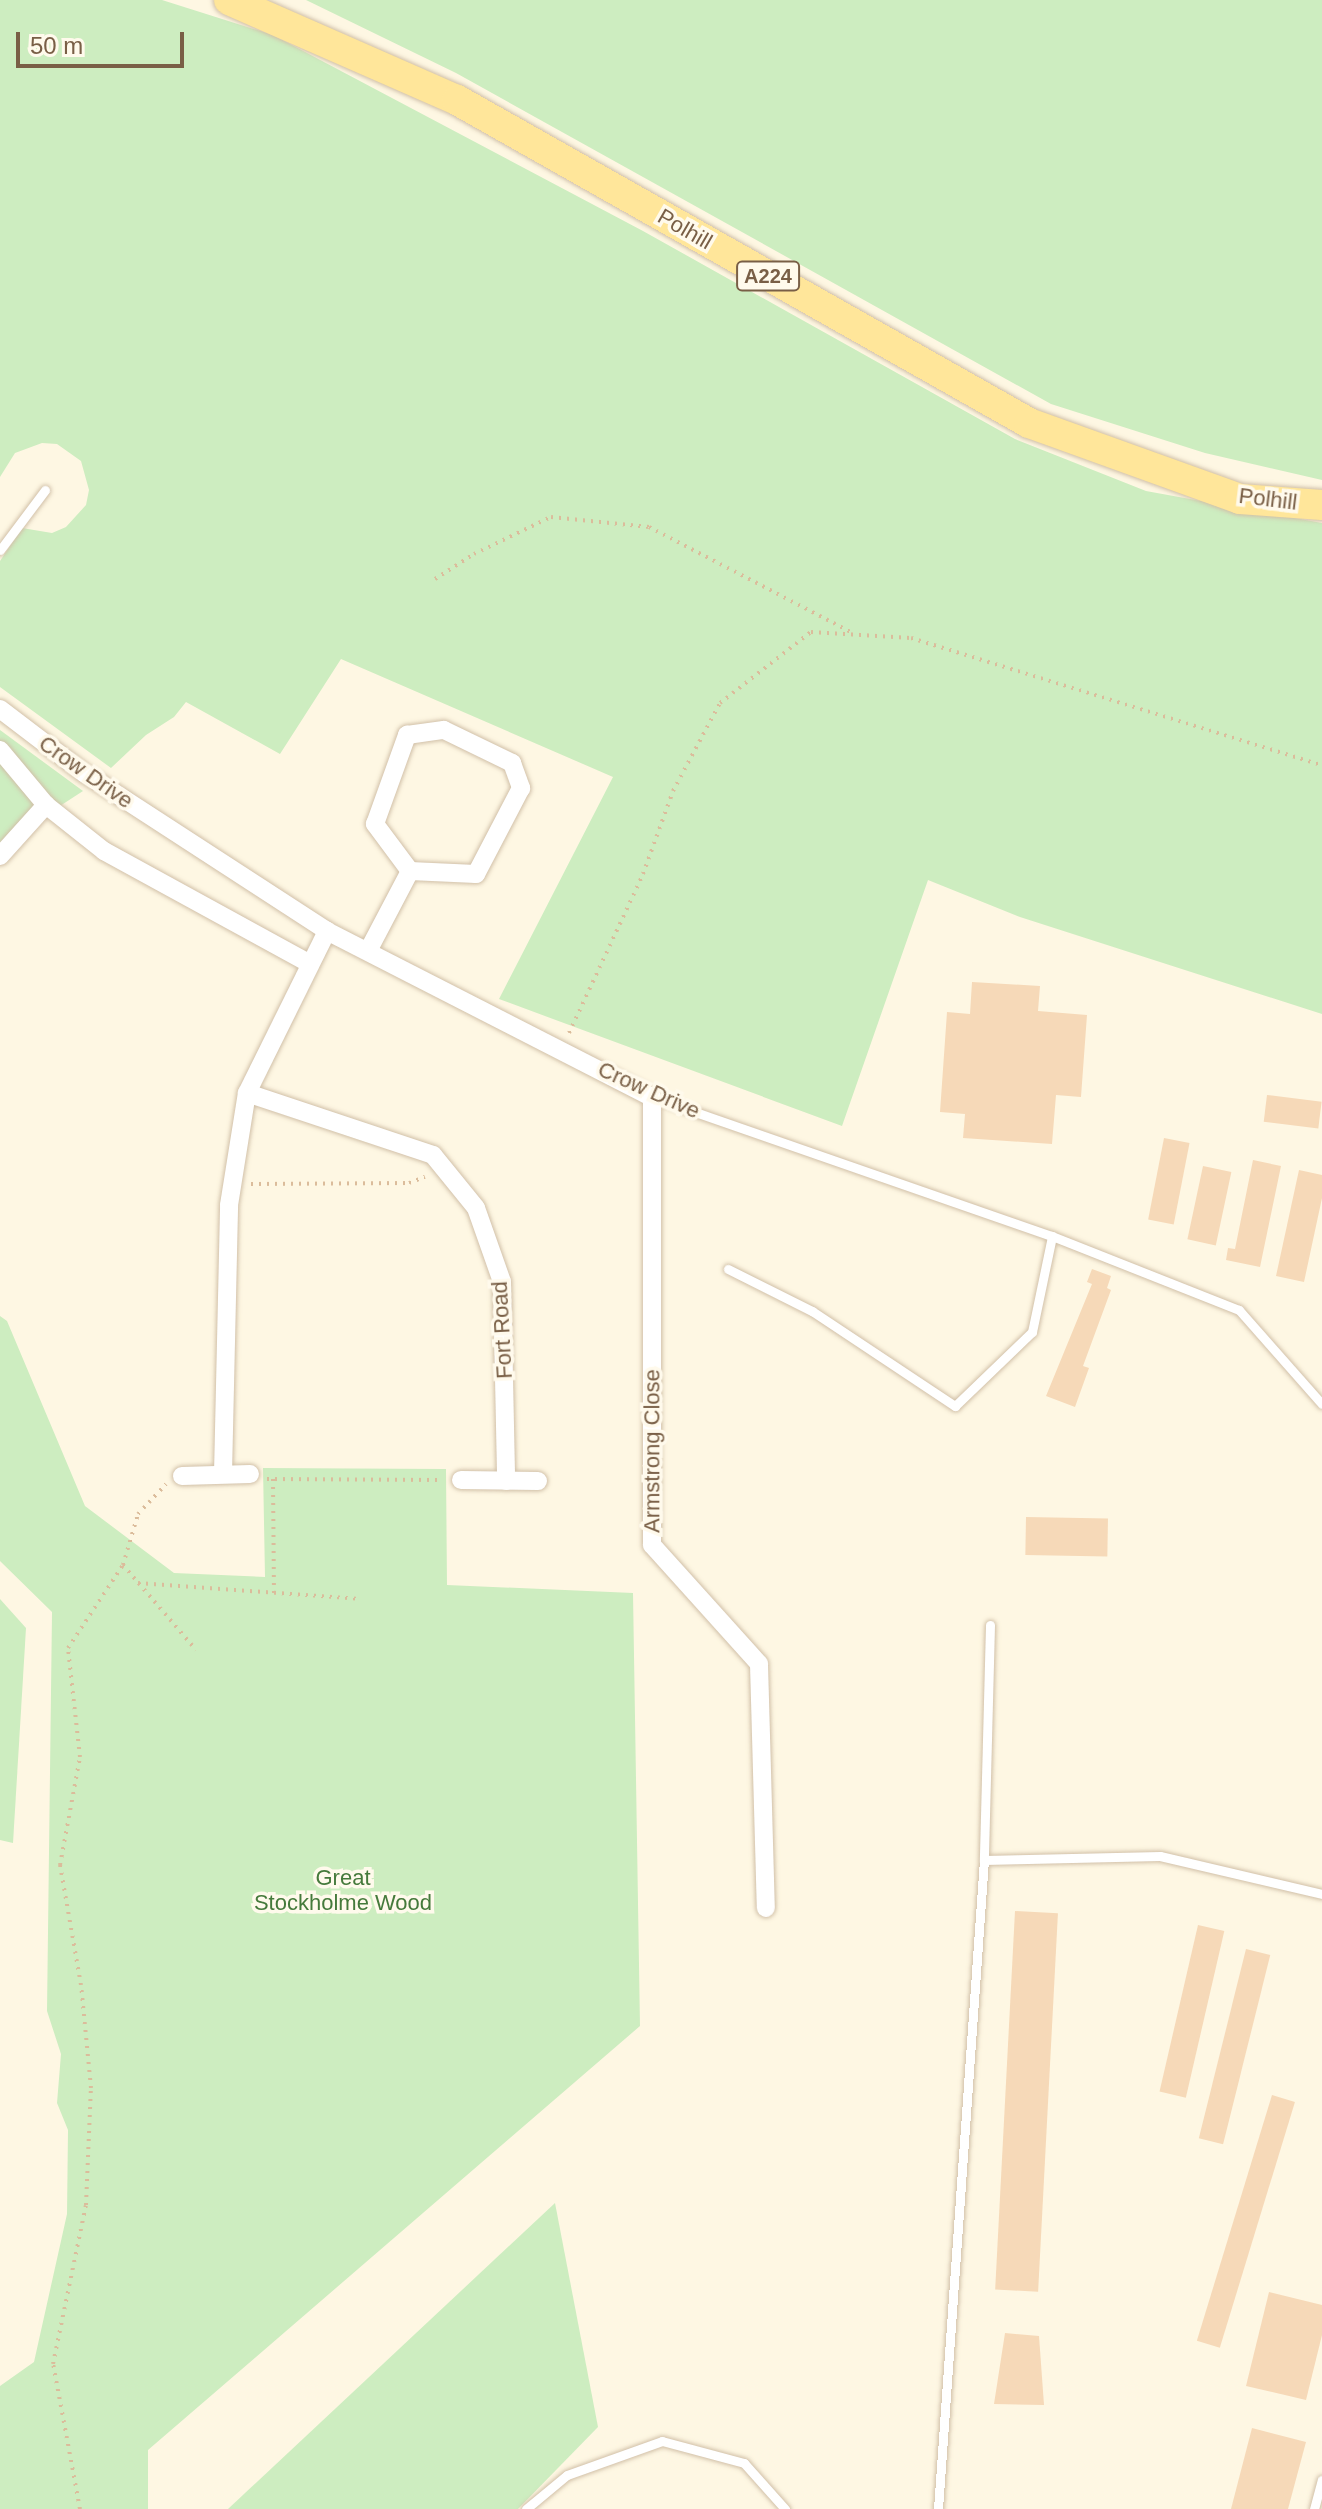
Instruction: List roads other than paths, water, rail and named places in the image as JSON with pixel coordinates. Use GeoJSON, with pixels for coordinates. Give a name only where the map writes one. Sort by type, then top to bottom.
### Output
{"type":"FeatureCollection","features":[{"type":"Feature","properties":{"kind":"main road","name":"Polhill"},"geometry":{"type":"LineString","coordinates":[[229,0],[457,100],[1029,423],[1240,499],[1322,505]]}},
{"type":"Feature","properties":{"kind":"street","name":"Crow Drive"},"geometry":{"type":"LineString","coordinates":[[0,709],[84,773],[327,931],[652,1097]]}},
{"type":"Feature","properties":{"kind":"street"},"geometry":{"type":"LineString","coordinates":[[444,730],[512,763],[521,788],[476,874],[410,871],[375,824],[407,735],[444,730]]}},
{"type":"Feature","properties":{"kind":"street"},"geometry":{"type":"LineString","coordinates":[[0,750],[46,805],[104,851],[310,964]]}},
{"type":"Feature","properties":{"kind":"street"},"geometry":{"type":"LineString","coordinates":[[0,856],[46,805]]}},
{"type":"Feature","properties":{"kind":"street"},"geometry":{"type":"LineString","coordinates":[[368,951],[410,871]]}},
{"type":"Feature","properties":{"kind":"street"},"geometry":{"type":"LineString","coordinates":[[223,1474],[233,1184],[247,1093],[327,931]]}},
{"type":"Feature","properties":{"kind":"street","name":"Fort Road"},"geometry":{"type":"LineString","coordinates":[[247,1093],[433,1155],[476,1208],[502,1282],[506,1481]]}},
{"type":"Feature","properties":{"kind":"street","name":"Armstrong Close"},"geometry":{"type":"LineString","coordinates":[[652,1097],[652,1545],[759,1664],[766,1908]]}},
{"type":"Feature","properties":{"kind":"street"},"geometry":{"type":"LineString","coordinates":[[182,1476],[250,1474]]}},
{"type":"Feature","properties":{"kind":"street"},"geometry":{"type":"LineString","coordinates":[[461,1480],[538,1481]]}},
{"type":"Feature","properties":{"kind":"lane"},"geometry":{"type":"LineString","coordinates":[[0,550],[45,490]]}},
{"type":"Feature","properties":{"kind":"lane","name":"Crow Drive"},"geometry":{"type":"LineString","coordinates":[[652,1097],[1052,1236],[1239,1310],[1322,1404]]}},
{"type":"Feature","properties":{"kind":"lane"},"geometry":{"type":"LineString","coordinates":[[728,1269],[812,1311],[955,1406],[1032,1332],[1052,1236]]}},
{"type":"Feature","properties":{"kind":"lane"},"geometry":{"type":"LineString","coordinates":[[937,2509],[984,1860],[990,1625]]}},
{"type":"Feature","properties":{"kind":"lane"},"geometry":{"type":"LineString","coordinates":[[984,1860],[1160,1856],[1322,1894]]}},
{"type":"Feature","properties":{"kind":"lane"},"geometry":{"type":"LineString","coordinates":[[526,2509],[567,2475],[662,2441],[744,2463],[785,2509]]}},
{"type":"Feature","properties":{"kind":"lane"},"geometry":{"type":"LineString","coordinates":[[1314,2509],[1322,2480]]}},
{"type":"Feature","properties":{"kind":"park label","name":"Great Stockholme Wood"},"geometry":{"type":"Point","coordinates":[343,1890]}}]}
